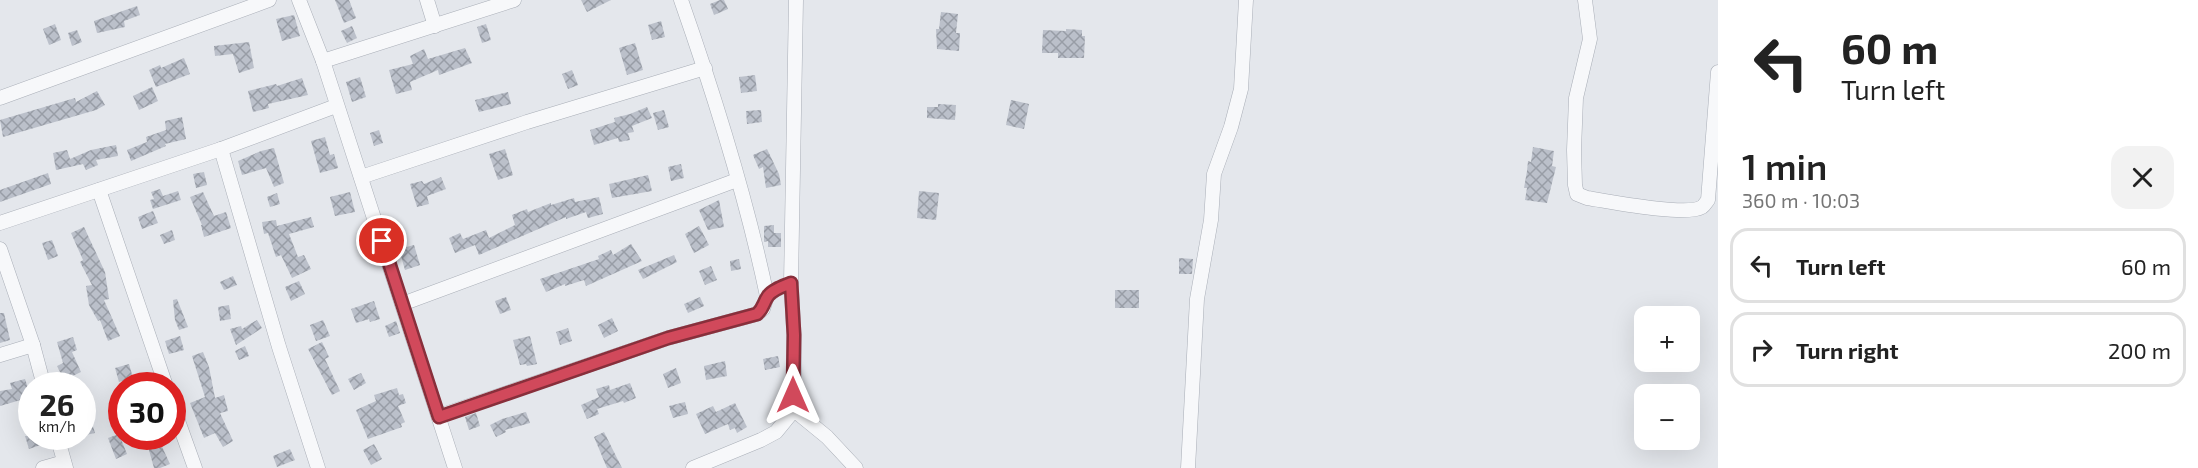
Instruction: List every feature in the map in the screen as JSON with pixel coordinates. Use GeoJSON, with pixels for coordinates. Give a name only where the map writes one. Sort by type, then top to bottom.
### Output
{"type":"FeatureCollection","features":[{"type":"Feature","properties":{"kind":"street"},"geometry":{"type":"LineString","coordinates":[[0,99],[269,0]]}},
{"type":"Feature","properties":{"kind":"street"},"geometry":{"type":"LineString","coordinates":[[299,0],[323,61],[455,468]]}},
{"type":"Feature","properties":{"kind":"street"},"geometry":{"type":"LineString","coordinates":[[427,0],[435,26]]}},
{"type":"Feature","properties":{"kind":"street"},"geometry":{"type":"LineString","coordinates":[[323,61],[514,0]]}},
{"type":"Feature","properties":{"kind":"street"},"geometry":{"type":"LineString","coordinates":[[439,417],[668,338],[757,314],[763,309],[767,296],[756,244],[705,68],[681,0]]}},
{"type":"Feature","properties":{"kind":"street"},"geometry":{"type":"LineString","coordinates":[[693,468],[761,441],[776,432],[794,410],[791,283],[795,160],[796,0]]}},
{"type":"Feature","properties":{"kind":"street"},"geometry":{"type":"LineString","coordinates":[[1188,468],[1197,299],[1211,220],[1214,174],[1231,127],[1241,89],[1246,0]]}},
{"type":"Feature","properties":{"kind":"street"},"geometry":{"type":"LineString","coordinates":[[1585,0],[1590,39],[1576,98],[1574,161],[1577,194],[1587,198],[1666,209],[1702,207],[1708,200],[1718,72]]}},
{"type":"Feature","properties":{"kind":"street"},"geometry":{"type":"LineString","coordinates":[[361,177],[527,122],[705,68]]}},
{"type":"Feature","properties":{"kind":"street"},"geometry":{"type":"LineString","coordinates":[[0,223],[221,148],[336,106]]}},
{"type":"Feature","properties":{"kind":"street"},"geometry":{"type":"LineString","coordinates":[[221,148],[279,347],[318,468]]}},
{"type":"Feature","properties":{"kind":"street"},"geometry":{"type":"LineString","coordinates":[[402,304],[737,180]]}},
{"type":"Feature","properties":{"kind":"street"},"geometry":{"type":"LineString","coordinates":[[99,190],[161,372]]}},
{"type":"Feature","properties":{"kind":"street"},"geometry":{"type":"LineString","coordinates":[[0,249],[40,372]]}},
{"type":"Feature","properties":{"kind":"street"},"geometry":{"type":"LineString","coordinates":[[767,296],[791,283]]}},
{"type":"Feature","properties":{"kind":"street"},"geometry":{"type":"LineString","coordinates":[[0,355],[33,345]]}},
{"type":"Feature","properties":{"kind":"street"},"geometry":{"type":"LineString","coordinates":[[794,410],[827,437],[856,468]]}},
{"type":"Feature","properties":{"kind":"street"},"geometry":{"type":"LineString","coordinates":[[186,443],[195,468]]}},
{"type":"Feature","properties":{"kind":"street"},"geometry":{"type":"LineString","coordinates":[[43,468],[65,465],[61,450]]}},
{"type":"Feature","properties":{"kind":"building"},"geometry":{"type":"Polygon","coordinates":[[[335,0],[349,0],[356,18],[344,23],[335,0]]]}},
{"type":"Feature","properties":{"kind":"building"},"geometry":{"type":"Polygon","coordinates":[[[581,0],[611,0],[587,12],[581,0]]]}},
{"type":"Feature","properties":{"kind":"building"},"geometry":{"type":"Polygon","coordinates":[[[724,0],[728,9],[714,15],[710,4],[724,0]]]}},
{"type":"Feature","properties":{"kind":"building"},"geometry":{"type":"Polygon","coordinates":[[[137,6],[140,15],[124,21],[125,27],[97,33],[94,21],[137,6]]]}},
{"type":"Feature","properties":{"kind":"building"},"geometry":{"type":"Polygon","coordinates":[[[941,12],[958,14],[956,33],[960,33],[959,51],[937,49],[936,29],[939,29],[941,12]]]}},
{"type":"Feature","properties":{"kind":"building"},"geometry":{"type":"Polygon","coordinates":[[[294,15],[300,36],[282,41],[276,19],[294,15]]]}},
{"type":"Feature","properties":{"kind":"building"},"geometry":{"type":"Polygon","coordinates":[[[661,21],[665,37],[652,40],[648,25],[661,21]]]}},
{"type":"Feature","properties":{"kind":"building"},"geometry":{"type":"Polygon","coordinates":[[[55,24],[61,40],[49,45],[43,29],[55,24]]]}},
{"type":"Feature","properties":{"kind":"building"},"geometry":{"type":"Polygon","coordinates":[[[486,24],[491,40],[482,43],[477,27],[486,24]]]}},
{"type":"Feature","properties":{"kind":"building"},"geometry":{"type":"Polygon","coordinates":[[[352,26],[357,38],[347,43],[341,31],[352,26]]]}},
{"type":"Feature","properties":{"kind":"building"},"geometry":{"type":"Polygon","coordinates":[[[1066,29],[1082,30],[1082,36],[1085,36],[1084,58],[1058,58],[1058,53],[1042,53],[1043,30],[1066,31],[1066,29]]]}},
{"type":"Feature","properties":{"kind":"building"},"geometry":{"type":"Polygon","coordinates":[[[77,30],[82,42],[72,46],[68,33],[77,30]]]}},
{"type":"Feature","properties":{"kind":"building"},"geometry":{"type":"Polygon","coordinates":[[[249,42],[254,68],[239,73],[233,54],[215,56],[214,46],[249,42]]]}},
{"type":"Feature","properties":{"kind":"building"},"geometry":{"type":"Polygon","coordinates":[[[635,43],[643,70],[627,75],[619,48],[635,43]]]}},
{"type":"Feature","properties":{"kind":"building"},"geometry":{"type":"Polygon","coordinates":[[[465,48],[472,63],[439,75],[438,70],[410,82],[412,90],[396,94],[389,70],[413,64],[410,56],[424,49],[428,59],[465,48]]]}},
{"type":"Feature","properties":{"kind":"building"},"geometry":{"type":"Polygon","coordinates":[[[184,58],[190,74],[156,87],[149,70],[160,65],[161,68],[184,58]]]}},
{"type":"Feature","properties":{"kind":"building"},"geometry":{"type":"Polygon","coordinates":[[[572,70],[578,85],[568,89],[562,74],[572,70]]]}},
{"type":"Feature","properties":{"kind":"building"},"geometry":{"type":"Polygon","coordinates":[[[755,75],[757,91],[741,93],[739,77],[755,75]]]}},
{"type":"Feature","properties":{"kind":"building"},"geometry":{"type":"Polygon","coordinates":[[[360,77],[366,97],[352,102],[346,82],[360,77]]]}},
{"type":"Feature","properties":{"kind":"building"},"geometry":{"type":"Polygon","coordinates":[[[302,78],[308,95],[268,104],[269,108],[253,112],[248,91],[276,84],[277,86],[302,78]]]}},
{"type":"Feature","properties":{"kind":"building"},"geometry":{"type":"Polygon","coordinates":[[[152,87],[158,101],[139,110],[133,96],[152,87]]]}},
{"type":"Feature","properties":{"kind":"building"},"geometry":{"type":"Polygon","coordinates":[[[97,91],[105,105],[96,110],[3,137],[0,120],[75,98],[76,102],[97,91]]]}},
{"type":"Feature","properties":{"kind":"building"},"geometry":{"type":"Polygon","coordinates":[[[508,92],[511,104],[479,112],[475,100],[508,92]]]}},
{"type":"Feature","properties":{"kind":"building"},"geometry":{"type":"Polygon","coordinates":[[[1011,100],[1029,104],[1024,129],[1006,125],[1011,100]]]}},
{"type":"Feature","properties":{"kind":"building"},"geometry":{"type":"Polygon","coordinates":[[[938,104],[956,105],[955,120],[927,118],[927,107],[938,107],[938,104]]]}},
{"type":"Feature","properties":{"kind":"building"},"geometry":{"type":"Polygon","coordinates":[[[647,107],[652,118],[632,126],[634,132],[628,133],[630,140],[619,142],[618,138],[594,145],[590,130],[615,122],[614,118],[647,107]]]}},
{"type":"Feature","properties":{"kind":"building"},"geometry":{"type":"Polygon","coordinates":[[[664,110],[669,127],[658,130],[653,113],[664,110]]]}},
{"type":"Feature","properties":{"kind":"building"},"geometry":{"type":"Polygon","coordinates":[[[761,110],[762,122],[747,124],[746,111],[761,110]]]}},
{"type":"Feature","properties":{"kind":"building"},"geometry":{"type":"Polygon","coordinates":[[[182,117],[186,139],[165,144],[166,146],[131,161],[127,150],[147,142],[146,137],[166,130],[165,121],[182,117]]]}},
{"type":"Feature","properties":{"kind":"building"},"geometry":{"type":"Polygon","coordinates":[[[379,130],[383,143],[374,146],[370,133],[379,130]]]}},
{"type":"Feature","properties":{"kind":"building"},"geometry":{"type":"Polygon","coordinates":[[[325,137],[330,155],[334,154],[338,168],[320,173],[311,141],[325,137]]]}},
{"type":"Feature","properties":{"kind":"building"},"geometry":{"type":"Polygon","coordinates":[[[116,145],[118,156],[96,160],[98,165],[86,170],[83,164],[56,170],[53,153],[67,150],[70,159],[91,150],[116,145]]]}},
{"type":"Feature","properties":{"kind":"building"},"geometry":{"type":"Polygon","coordinates":[[[1533,147],[1554,151],[1552,166],[1556,167],[1547,203],[1525,200],[1527,188],[1524,188],[1528,161],[1531,162],[1533,147]]]}},
{"type":"Feature","properties":{"kind":"building"},"geometry":{"type":"Polygon","coordinates":[[[274,148],[284,183],[274,187],[266,168],[242,175],[238,161],[274,148]]]}},
{"type":"Feature","properties":{"kind":"building"},"geometry":{"type":"Polygon","coordinates":[[[505,149],[513,175],[498,180],[489,154],[505,149]]]}},
{"type":"Feature","properties":{"kind":"building"},"geometry":{"type":"Polygon","coordinates":[[[767,149],[779,174],[781,185],[766,188],[763,167],[759,169],[753,155],[767,149]]]}},
{"type":"Feature","properties":{"kind":"building"},"geometry":{"type":"Polygon","coordinates":[[[681,164],[684,178],[671,181],[668,167],[681,164]]]}},
{"type":"Feature","properties":{"kind":"building"},"geometry":{"type":"Polygon","coordinates":[[[204,172],[207,185],[196,188],[193,174],[204,172]]]}},
{"type":"Feature","properties":{"kind":"building"},"geometry":{"type":"Polygon","coordinates":[[[48,173],[51,184],[0,202],[0,190],[48,173]]]}},
{"type":"Feature","properties":{"kind":"building"},"geometry":{"type":"Polygon","coordinates":[[[648,175],[652,191],[612,198],[609,184],[648,175]]]}},
{"type":"Feature","properties":{"kind":"building"},"geometry":{"type":"Polygon","coordinates":[[[441,177],[446,189],[427,196],[429,204],[417,207],[410,184],[422,181],[424,184],[441,177]]]}},
{"type":"Feature","properties":{"kind":"building"},"geometry":{"type":"Polygon","coordinates":[[[160,189],[163,196],[178,191],[181,200],[153,209],[150,200],[154,199],[151,192],[160,189]]]}},
{"type":"Feature","properties":{"kind":"building"},"geometry":{"type":"Polygon","coordinates":[[[919,191],[939,193],[936,220],[917,218],[919,191]]]}},
{"type":"Feature","properties":{"kind":"building"},"geometry":{"type":"Polygon","coordinates":[[[203,192],[214,216],[226,212],[231,228],[204,237],[202,225],[190,197],[203,192]]]}},
{"type":"Feature","properties":{"kind":"building"},"geometry":{"type":"Polygon","coordinates":[[[350,192],[355,212],[335,216],[330,197],[350,192]]]}},
{"type":"Feature","properties":{"kind":"building"},"geometry":{"type":"Polygon","coordinates":[[[277,193],[280,204],[270,207],[267,197],[277,193]]]}},
{"type":"Feature","properties":{"kind":"building"},"geometry":{"type":"Polygon","coordinates":[[[599,197],[603,214],[588,218],[586,212],[566,219],[566,217],[479,255],[475,245],[455,253],[449,238],[460,233],[463,239],[486,230],[489,238],[515,225],[512,215],[527,209],[528,212],[551,203],[551,205],[574,198],[575,202],[599,197]]]}},
{"type":"Feature","properties":{"kind":"building"},"geometry":{"type":"Polygon","coordinates":[[[719,200],[724,227],[708,230],[699,210],[719,200]]]}},
{"type":"Feature","properties":{"kind":"building"},"geometry":{"type":"Polygon","coordinates":[[[153,211],[158,223],[142,229],[138,217],[153,211]]]}},
{"type":"Feature","properties":{"kind":"building"},"geometry":{"type":"Polygon","coordinates":[[[311,217],[314,227],[289,234],[298,257],[304,255],[311,269],[292,278],[281,255],[276,257],[268,233],[264,234],[262,222],[276,220],[277,226],[311,217]]]}},
{"type":"Feature","properties":{"kind":"building"},"geometry":{"type":"Polygon","coordinates":[[[774,225],[774,233],[781,233],[781,247],[768,247],[768,241],[764,242],[764,226],[774,225]]]}},
{"type":"Feature","properties":{"kind":"building"},"geometry":{"type":"Polygon","coordinates":[[[699,226],[709,245],[694,253],[685,234],[699,226]]]}},
{"type":"Feature","properties":{"kind":"building"},"geometry":{"type":"Polygon","coordinates":[[[84,227],[105,272],[109,299],[104,300],[120,336],[108,341],[100,320],[98,321],[89,305],[86,286],[92,285],[80,262],[83,260],[71,233],[84,227]]]}},
{"type":"Feature","properties":{"kind":"building"},"geometry":{"type":"Polygon","coordinates":[[[172,230],[175,240],[164,244],[160,235],[172,230]]]}},
{"type":"Feature","properties":{"kind":"building"},"geometry":{"type":"Polygon","coordinates":[[[52,240],[58,256],[48,260],[42,243],[52,240]]]}},
{"type":"Feature","properties":{"kind":"building"},"geometry":{"type":"Polygon","coordinates":[[[631,244],[642,261],[586,286],[584,280],[565,286],[565,284],[546,292],[540,279],[599,259],[598,256],[611,250],[613,255],[631,244]]]}},
{"type":"Feature","properties":{"kind":"building"},"geometry":{"type":"Polygon","coordinates":[[[414,245],[420,265],[405,270],[399,249],[414,245]]]}},
{"type":"Feature","properties":{"kind":"building"},"geometry":{"type":"Polygon","coordinates":[[[674,255],[677,262],[643,279],[638,270],[674,255]]]}},
{"type":"Feature","properties":{"kind":"building"},"geometry":{"type":"Polygon","coordinates":[[[1179,258],[1193,259],[1192,274],[1179,274],[1179,258]]]}},
{"type":"Feature","properties":{"kind":"building"},"geometry":{"type":"Polygon","coordinates":[[[739,259],[741,269],[731,271],[730,261],[739,259]]]}},
{"type":"Feature","properties":{"kind":"building"},"geometry":{"type":"Polygon","coordinates":[[[711,266],[717,280],[705,285],[699,271],[711,266]]]}},
{"type":"Feature","properties":{"kind":"building"},"geometry":{"type":"Polygon","coordinates":[[[233,276],[237,285],[224,290],[220,282],[233,276]]]}},
{"type":"Feature","properties":{"kind":"building"},"geometry":{"type":"Polygon","coordinates":[[[299,281],[305,294],[291,301],[285,287],[299,281]]]}},
{"type":"Feature","properties":{"kind":"building"},"geometry":{"type":"Polygon","coordinates":[[[1115,290],[1139,290],[1139,308],[1115,308],[1115,290]]]}},
{"type":"Feature","properties":{"kind":"building"},"geometry":{"type":"Polygon","coordinates":[[[506,297],[511,310],[500,314],[495,301],[506,297]]]}},
{"type":"Feature","properties":{"kind":"building"},"geometry":{"type":"Polygon","coordinates":[[[700,297],[704,306],[688,313],[684,304],[700,297]]]}},
{"type":"Feature","properties":{"kind":"building"},"geometry":{"type":"Polygon","coordinates":[[[177,299],[188,327],[179,330],[175,320],[173,300],[177,299]]]}},
{"type":"Feature","properties":{"kind":"building"},"geometry":{"type":"Polygon","coordinates":[[[374,301],[380,319],[370,322],[369,319],[356,323],[351,309],[374,301]]]}},
{"type":"Feature","properties":{"kind":"building"},"geometry":{"type":"Polygon","coordinates":[[[229,305],[231,319],[220,321],[218,307],[229,305]]]}},
{"type":"Feature","properties":{"kind":"building"},"geometry":{"type":"Polygon","coordinates":[[[0,313],[4,313],[10,340],[0,343],[0,313]]]}},
{"type":"Feature","properties":{"kind":"building"},"geometry":{"type":"Polygon","coordinates":[[[612,318],[618,331],[604,338],[598,325],[612,318]]]}},
{"type":"Feature","properties":{"kind":"building"},"geometry":{"type":"Polygon","coordinates":[[[257,320],[262,328],[236,345],[230,329],[241,326],[242,329],[257,320]]]}},
{"type":"Feature","properties":{"kind":"building"},"geometry":{"type":"Polygon","coordinates":[[[323,320],[330,336],[316,341],[310,325],[323,320]]]}},
{"type":"Feature","properties":{"kind":"building"},"geometry":{"type":"Polygon","coordinates":[[[396,321],[400,333],[389,337],[385,326],[396,321]]]}},
{"type":"Feature","properties":{"kind":"building"},"geometry":{"type":"Polygon","coordinates":[[[568,328],[572,341],[560,345],[556,332],[568,328]]]}},
{"type":"Feature","properties":{"kind":"building"},"geometry":{"type":"Polygon","coordinates":[[[180,336],[184,350],[169,354],[165,341],[180,336]]]}},
{"type":"Feature","properties":{"kind":"building"},"geometry":{"type":"Polygon","coordinates":[[[530,336],[537,364],[520,365],[513,340],[530,336]]]}},
{"type":"Feature","properties":{"kind":"building"},"geometry":{"type":"Polygon","coordinates":[[[73,337],[77,350],[72,352],[81,372],[60,372],[57,366],[63,363],[57,342],[73,337]]]}},
{"type":"Feature","properties":{"kind":"building"},"geometry":{"type":"Polygon","coordinates":[[[322,342],[329,357],[325,359],[340,391],[332,395],[308,349],[322,342]]]}},
{"type":"Feature","properties":{"kind":"building"},"geometry":{"type":"Polygon","coordinates":[[[245,346],[249,356],[239,360],[235,351],[245,346]]]}},
{"type":"Feature","properties":{"kind":"building"},"geometry":{"type":"Polygon","coordinates":[[[203,352],[209,367],[215,398],[224,395],[228,411],[220,413],[233,441],[223,447],[215,433],[204,438],[190,403],[205,397],[192,356],[203,352]]]}},
{"type":"Feature","properties":{"kind":"building"},"geometry":{"type":"Polygon","coordinates":[[[778,356],[780,367],[765,370],[763,359],[778,356]]]}},
{"type":"Feature","properties":{"kind":"building"},"geometry":{"type":"Polygon","coordinates":[[[725,361],[727,376],[706,380],[704,366],[725,361]]]}},
{"type":"Feature","properties":{"kind":"building"},"geometry":{"type":"Polygon","coordinates":[[[129,364],[131,372],[116,372],[115,368],[129,364]]]}},
{"type":"Feature","properties":{"kind":"building"},"geometry":{"type":"Polygon","coordinates":[[[676,368],[681,383],[668,388],[663,374],[676,368]]]}},
{"type":"Feature","properties":{"kind":"building"},"geometry":{"type":"Polygon","coordinates":[[[361,373],[366,383],[354,390],[348,379],[361,373]]]}},
{"type":"Feature","properties":{"kind":"building"},"geometry":{"type":"Polygon","coordinates":[[[18,381],[18,401],[0,406],[0,391],[12,389],[10,383],[18,381]]]}},
{"type":"Feature","properties":{"kind":"building"},"geometry":{"type":"Polygon","coordinates":[[[630,383],[636,398],[597,409],[599,414],[587,419],[581,405],[599,397],[596,389],[609,385],[610,390],[630,383]]]}},
{"type":"Feature","properties":{"kind":"building"},"geometry":{"type":"Polygon","coordinates":[[[397,388],[399,395],[403,394],[406,403],[398,406],[405,422],[401,424],[402,427],[368,439],[356,410],[376,401],[374,395],[397,388]]]}},
{"type":"Feature","properties":{"kind":"building"},"geometry":{"type":"Polygon","coordinates":[[[685,402],[688,414],[673,418],[669,406],[685,402]]]}},
{"type":"Feature","properties":{"kind":"building"},"geometry":{"type":"Polygon","coordinates":[[[735,403],[747,427],[737,433],[735,428],[730,430],[728,424],[705,434],[696,414],[713,406],[716,412],[735,403]]]}},
{"type":"Feature","properties":{"kind":"building"},"geometry":{"type":"Polygon","coordinates":[[[526,412],[530,423],[505,430],[506,432],[496,437],[490,425],[526,412]]]}},
{"type":"Feature","properties":{"kind":"building"},"geometry":{"type":"Polygon","coordinates":[[[476,413],[480,426],[469,430],[465,417],[476,413]]]}},
{"type":"Feature","properties":{"kind":"building"},"geometry":{"type":"Polygon","coordinates":[[[604,432],[622,468],[607,468],[594,437],[604,432]]]}},
{"type":"Feature","properties":{"kind":"building"},"geometry":{"type":"Polygon","coordinates":[[[374,444],[382,459],[371,465],[363,450],[374,444]]]}},
{"type":"Feature","properties":{"kind":"building"},"geometry":{"type":"Polygon","coordinates":[[[290,449],[295,460],[277,467],[273,456],[290,449]]]}},
{"type":"Feature","properties":{"kind":"building"},"geometry":{"type":"Polygon","coordinates":[[[113,450],[125,450],[127,454],[116,459],[113,450]]]}},
{"type":"Feature","properties":{"kind":"building"},"geometry":{"type":"Polygon","coordinates":[[[149,450],[164,450],[170,464],[154,468],[149,450]]]}},
{"type":"Feature","properties":{"kind":"route"},"geometry":{"type":"LineString","coordinates":[[382,241],[439,417],[668,338],[757,314],[763,309],[767,296],[791,283],[794,335],[793,395]]}}]}
